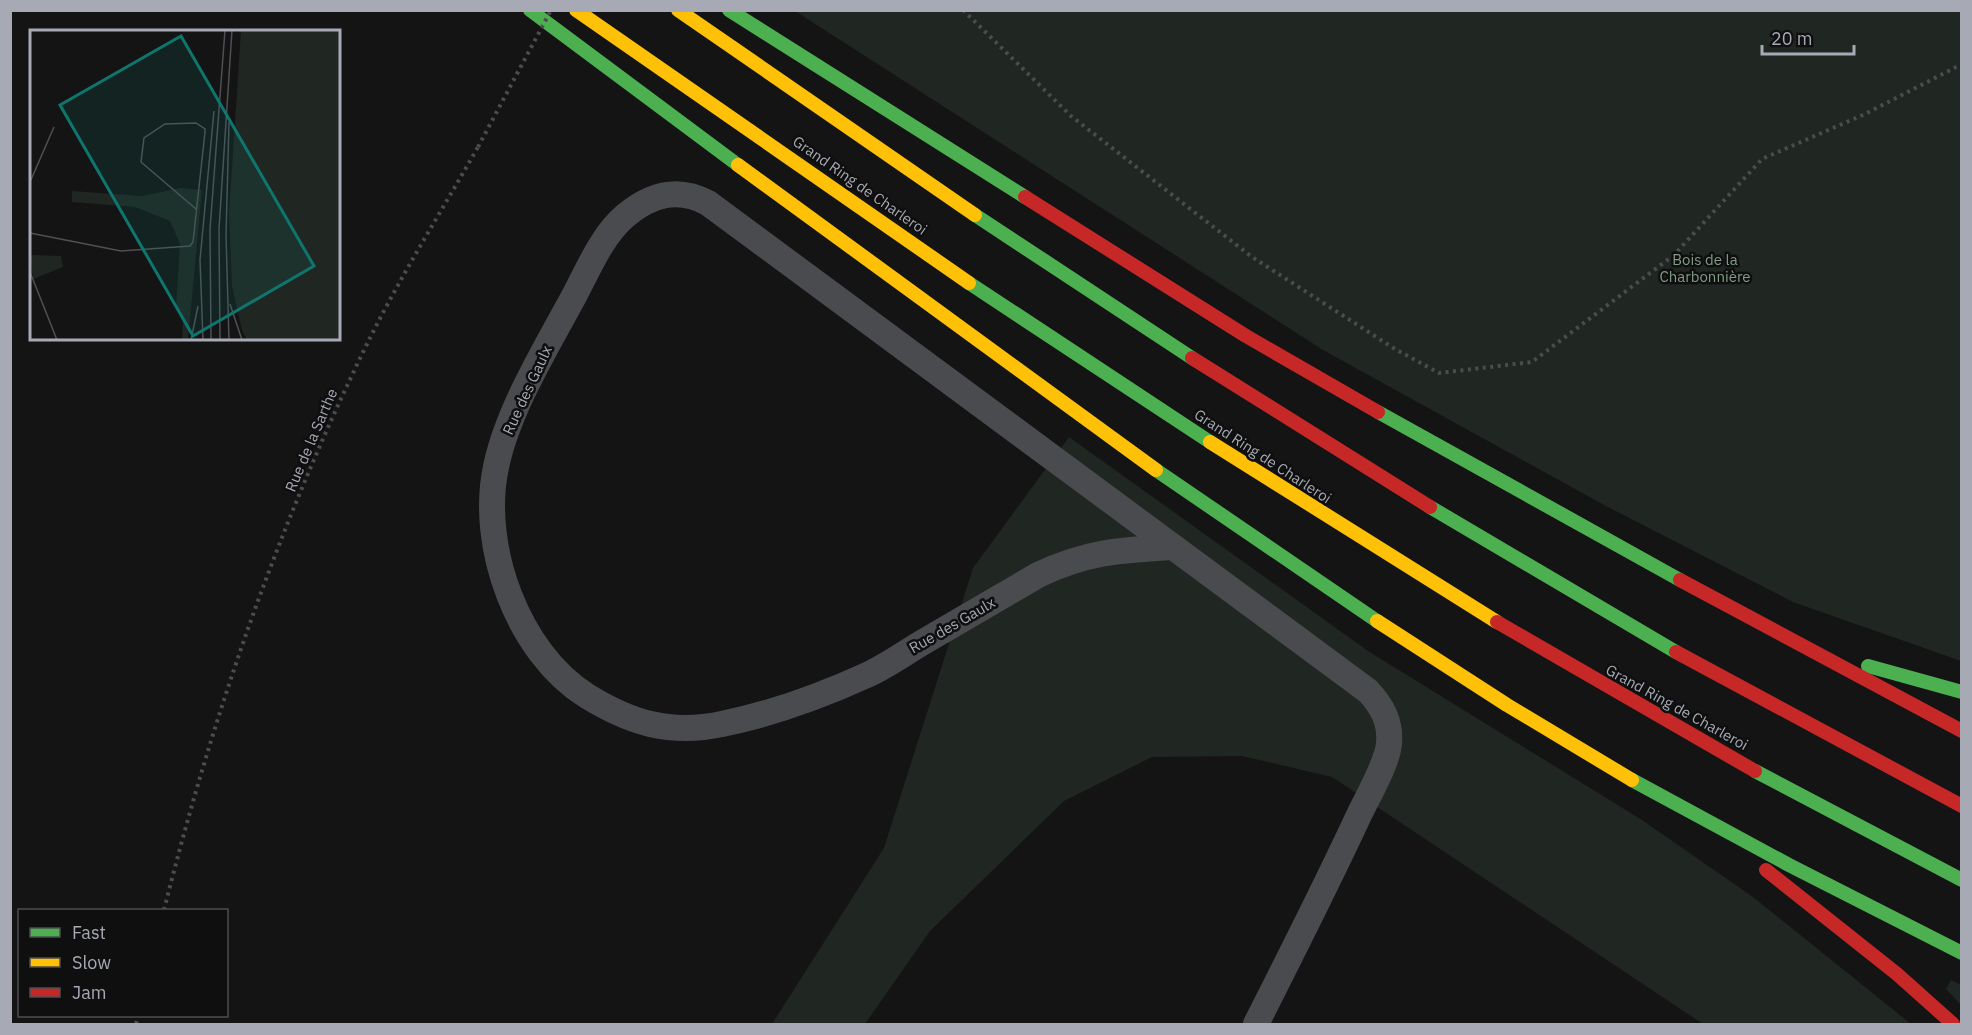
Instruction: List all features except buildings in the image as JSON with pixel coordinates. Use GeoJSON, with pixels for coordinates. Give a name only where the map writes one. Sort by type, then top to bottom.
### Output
{"type":"FeatureCollection","features":[{"type":"Feature","properties":{"kind":"highway"},"geometry":{"type":"LineString","coordinates":[[530,10],[1124,446],[1350,603],[1510,707],[1689,814],[1962,953]]}},
{"type":"Feature","properties":{"kind":"highway","name":"Grand Ring de Charleroi"},"geometry":{"type":"LineString","coordinates":[[576,10],[1097,369],[1349,532],[1604,686],[1856,826],[1962,880]]}},
{"type":"Feature","properties":{"kind":"highway"},"geometry":{"type":"LineString","coordinates":[[678,10],[1127,316],[1380,475],[1635,629],[1896,773],[1962,806]]}},
{"type":"Feature","properties":{"kind":"highway"},"geometry":{"type":"LineString","coordinates":[[729,10],[1246,336],[1443,449],[1793,643],[1962,731]]}},
{"type":"Feature","properties":{"kind":"highway"},"geometry":{"type":"LineString","coordinates":[[1793,643],[1962,692]]}},
{"type":"Feature","properties":{"kind":"highway"},"geometry":{"type":"LineString","coordinates":[[1689,814],[1792,889],[1953,1024]]}},
{"type":"Feature","properties":{"kind":"street","name":"Rue des Gaulx"},"geometry":{"type":"LineString","coordinates":[[1172,547],[1102,552],[1068,561],[1029,580],[868,675],[795,703],[721,724],[664,727],[633,721],[606,708],[554,670],[535,648],[519,619],[507,588],[499,555],[492,494],[496,467],[507,429],[560,322],[612,229],[643,204],[663,196],[686,194],[708,203],[1368,691],[1381,705],[1388,722],[1389,745],[1379,772],[1307,925],[1256,1024]]}},
{"type":"Feature","properties":{"kind":"path","name":"Rue de la Sarthe"},"geometry":{"type":"LineString","coordinates":[[164,909],[191,803],[221,701],[262,587],[326,432],[367,342],[478,147],[551,10]]}},
{"type":"Feature","properties":{"kind":"path"},"geometry":{"type":"LineString","coordinates":[[963,10],[1071,116],[1252,257],[1395,349],[1439,373],[1532,362],[1674,255],[1762,159],[1865,114],[1962,64]]}},
{"type":"Feature","properties":{"kind":"green space","name":"Bois de la Charbonnière"},"geometry":{"type":"Polygon","coordinates":[[[795,11],[1961,11],[1961,661],[1793,602],[1604,505],[1323,350],[795,11]]]}},
{"type":"Feature","properties":{"kind":"green space"},"geometry":{"type":"Polygon","coordinates":[[[1069,437],[1368,651],[1642,820],[1753,897],[1911,1024],[1703,1024],[1332,777],[1242,756],[1152,757],[1064,801],[930,931],[865,1024],[772,1024],[884,848],[973,568],[1069,437]]]}},
{"type":"Feature","properties":{"kind":"green space"},"geometry":{"type":"Polygon","coordinates":[[[1951,980],[1961,985],[1961,1005],[1946,989],[1951,980]]]}},
{"type":"Feature","properties":{"kind":"traffic: fast"},"geometry":{"type":"LineString","coordinates":[[530,10],[738,165]]}},
{"type":"Feature","properties":{"kind":"traffic: fast"},"geometry":{"type":"LineString","coordinates":[[729,10],[1025,197]]}},
{"type":"Feature","properties":{"kind":"traffic: fast"},"geometry":{"type":"LineString","coordinates":[[975,215],[1192,358]]}},
{"type":"Feature","properties":{"kind":"traffic: fast"},"geometry":{"type":"LineString","coordinates":[[969,283],[1210,442]]}},
{"type":"Feature","properties":{"kind":"traffic: fast"},"geometry":{"type":"LineString","coordinates":[[1378,412],[1680,580]]}},
{"type":"Feature","properties":{"kind":"traffic: fast"},"geometry":{"type":"LineString","coordinates":[[1156,470],[1377,621]]}},
{"type":"Feature","properties":{"kind":"traffic: fast"},"geometry":{"type":"LineString","coordinates":[[1430,507],[1676,652]]}},
{"type":"Feature","properties":{"kind":"traffic: fast"},"geometry":{"type":"LineString","coordinates":[[1868,666],[1962,692]]}},
{"type":"Feature","properties":{"kind":"traffic: fast"},"geometry":{"type":"LineString","coordinates":[[1755,771],[1962,880]]}},
{"type":"Feature","properties":{"kind":"traffic: fast"},"geometry":{"type":"LineString","coordinates":[[1632,780],[1789,865],[1962,953]]}},
{"type":"Feature","properties":{"kind":"traffic: slow"},"geometry":{"type":"LineString","coordinates":[[576,10],[969,283]]}},
{"type":"Feature","properties":{"kind":"traffic: slow"},"geometry":{"type":"LineString","coordinates":[[678,10],[975,215]]}},
{"type":"Feature","properties":{"kind":"traffic: slow"},"geometry":{"type":"LineString","coordinates":[[738,165],[1156,470]]}},
{"type":"Feature","properties":{"kind":"traffic: slow"},"geometry":{"type":"LineString","coordinates":[[1210,442],[1497,622]]}},
{"type":"Feature","properties":{"kind":"traffic: slow"},"geometry":{"type":"LineString","coordinates":[[1377,621],[1507,705],[1632,780]]}},
{"type":"Feature","properties":{"kind":"traffic: jam"},"geometry":{"type":"LineString","coordinates":[[1025,197],[1246,336],[1378,412]]}},
{"type":"Feature","properties":{"kind":"traffic: jam"},"geometry":{"type":"LineString","coordinates":[[1192,358],[1430,507]]}},
{"type":"Feature","properties":{"kind":"traffic: jam"},"geometry":{"type":"LineString","coordinates":[[1680,580],[1962,731]]}},
{"type":"Feature","properties":{"kind":"traffic: jam"},"geometry":{"type":"LineString","coordinates":[[1497,622],[1755,771]]}},
{"type":"Feature","properties":{"kind":"traffic: jam"},"geometry":{"type":"LineString","coordinates":[[1676,652],[1962,806]]}},
{"type":"Feature","properties":{"kind":"traffic: jam"},"geometry":{"type":"LineString","coordinates":[[1766,870],[1897,974],[1953,1024]]}}]}
